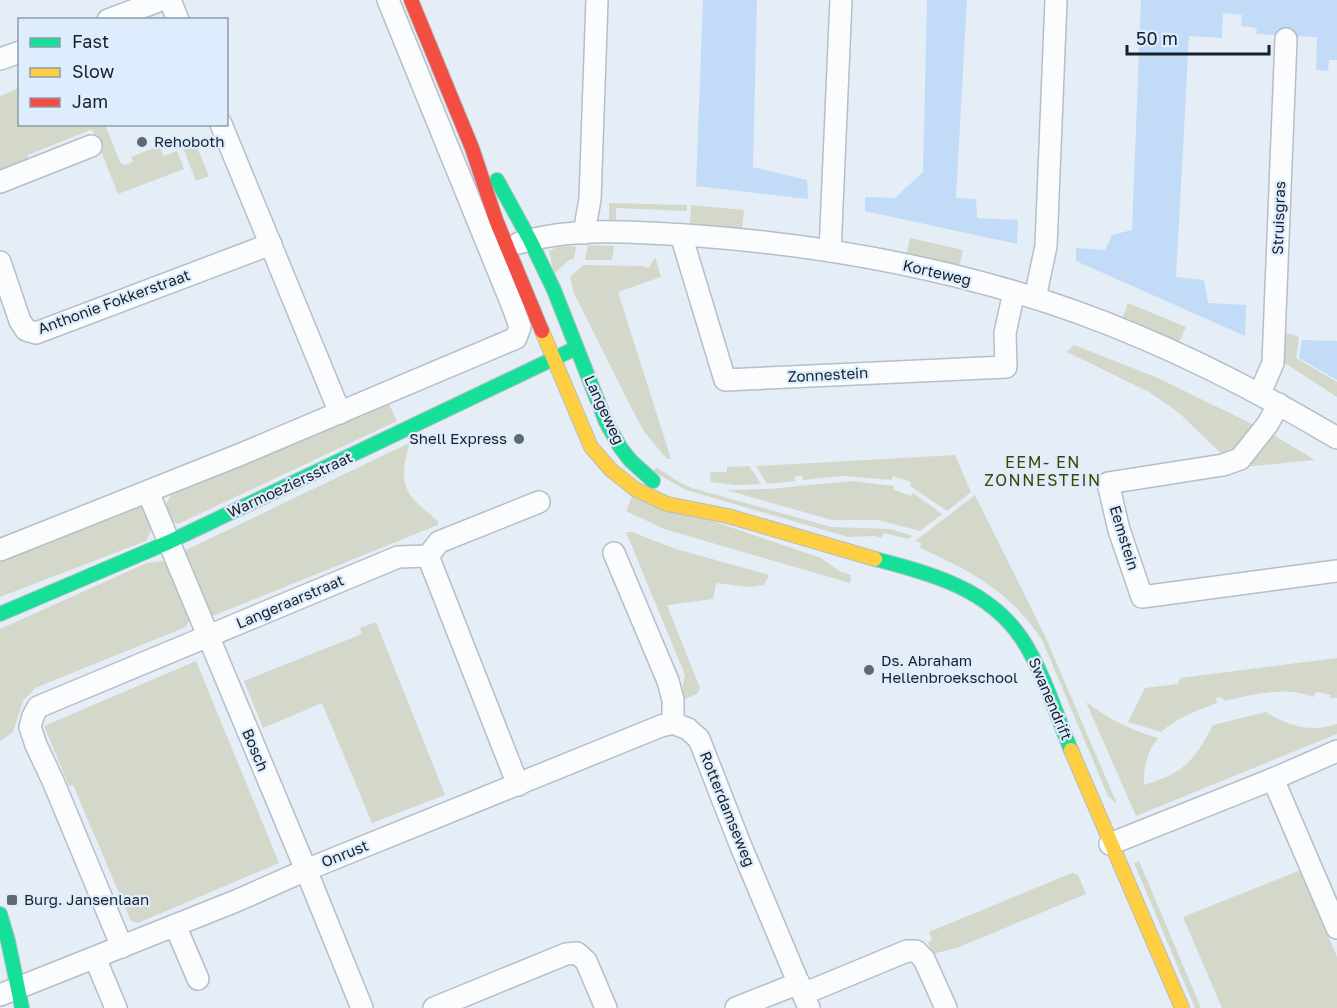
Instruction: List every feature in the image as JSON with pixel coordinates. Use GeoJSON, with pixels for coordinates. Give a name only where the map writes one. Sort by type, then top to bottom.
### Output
{"type":"FeatureCollection","features":[{"type":"Feature","properties":{"kind":"main road","name":"Langeweg"},"geometry":{"type":"LineString","coordinates":[[411,0],[472,148],[481,179],[508,247],[591,447],[604,463],[652,499],[711,512]]}},
{"type":"Feature","properties":{"kind":"main road","name":"Langeweg"},"geometry":{"type":"LineString","coordinates":[[472,148],[494,174],[530,240],[554,291],[606,422],[620,447],[644,474],[671,494],[711,512]]}},
{"type":"Feature","properties":{"kind":"main road","name":"Warmoeziersstraat"},"geometry":{"type":"LineString","coordinates":[[0,614],[169,542],[576,348]]}},
{"type":"Feature","properties":{"kind":"main road","name":"Swanendrift"},"geometry":{"type":"LineString","coordinates":[[711,512],[934,577],[968,590],[995,609],[1014,627],[1024,640],[1032,657],[1182,1008]]}},
{"type":"Feature","properties":{"kind":"main road"},"geometry":{"type":"LineString","coordinates":[[0,914],[8,941],[14,997]]}},
{"type":"Feature","properties":{"kind":"street"},"geometry":{"type":"LineString","coordinates":[[113,18],[161,0]]}},
{"type":"Feature","properties":{"kind":"street"},"geometry":{"type":"LineString","coordinates":[[170,0],[177,18]]}},
{"type":"Feature","properties":{"kind":"street"},"geometry":{"type":"LineString","coordinates":[[0,550],[148,492],[516,338],[520,327],[388,0]]}},
{"type":"Feature","properties":{"kind":"street"},"geometry":{"type":"LineString","coordinates":[[584,233],[590,199],[597,0]]}},
{"type":"Feature","properties":{"kind":"street"},"geometry":{"type":"LineString","coordinates":[[830,251],[841,0]]}},
{"type":"Feature","properties":{"kind":"street"},"geometry":{"type":"LineString","coordinates":[[1035,298],[1046,246],[1056,0]]}},
{"type":"Feature","properties":{"kind":"street","name":"Struisgras"},"geometry":{"type":"LineString","coordinates":[[1269,398],[1273,363],[1286,39]]}},
{"type":"Feature","properties":{"kind":"street"},"geometry":{"type":"LineString","coordinates":[[0,59],[18,53]]}},
{"type":"Feature","properties":{"kind":"street"},"geometry":{"type":"LineString","coordinates":[[222,126],[340,413]]}},
{"type":"Feature","properties":{"kind":"street"},"geometry":{"type":"LineString","coordinates":[[0,182],[91,146]]}},
{"type":"Feature","properties":{"kind":"street","name":"Korteweg"},"geometry":{"type":"LineString","coordinates":[[508,247],[546,235],[630,232],[745,240],[830,251],[908,266],[1035,298],[1135,336],[1269,398],[1337,438]]}},
{"type":"Feature","properties":{"kind":"street","name":"Zonnestein"},"geometry":{"type":"LineString","coordinates":[[681,235],[725,380],[1006,367],[1005,333],[1014,292]]}},
{"type":"Feature","properties":{"kind":"street","name":"Anthonie Fokkerstraat"},"geometry":{"type":"LineString","coordinates":[[0,262],[20,321],[26,330],[36,333],[271,244]]}},
{"type":"Feature","properties":{"kind":"street","name":"Eemstein"},"geometry":{"type":"LineString","coordinates":[[1269,398],[1267,425],[1240,459],[1223,465],[1108,483],[1119,530],[1142,597],[1337,571]]}},
{"type":"Feature","properties":{"kind":"street","name":"Bosch"},"geometry":{"type":"LineString","coordinates":[[148,492],[362,1008]]}},
{"type":"Feature","properties":{"kind":"street"},"geometry":{"type":"LineString","coordinates":[[518,785],[428,556],[439,542],[539,502]]}},
{"type":"Feature","properties":{"kind":"street"},"geometry":{"type":"LineString","coordinates":[[614,553],[669,681],[673,700],[673,723]]}},
{"type":"Feature","properties":{"kind":"street","name":"Langeraarstraat"},"geometry":{"type":"LineString","coordinates":[[122,947],[54,781],[36,745],[30,727],[38,707],[398,557],[428,556]]}},
{"type":"Feature","properties":{"kind":"street","name":"Onrust"},"geometry":{"type":"LineString","coordinates":[[14,997],[95,958],[306,870],[673,723]]}},
{"type":"Feature","properties":{"kind":"street","name":"Rotterdamseweg"},"geometry":{"type":"LineString","coordinates":[[673,723],[688,729],[699,739],[740,844],[804,995]]}},
{"type":"Feature","properties":{"kind":"street"},"geometry":{"type":"LineString","coordinates":[[1110,844],[1337,751]]}},
{"type":"Feature","properties":{"kind":"street"},"geometry":{"type":"LineString","coordinates":[[1273,779],[1337,928]]}},
{"type":"Feature","properties":{"kind":"street"},"geometry":{"type":"LineString","coordinates":[[175,926],[198,979]]}},
{"type":"Feature","properties":{"kind":"street"},"geometry":{"type":"LineString","coordinates":[[736,1008],[804,995],[907,951],[916,951],[924,959],[946,1008]]}},
{"type":"Feature","properties":{"kind":"street"},"geometry":{"type":"LineString","coordinates":[[434,1008],[566,954],[577,953],[586,961],[606,1008]]}},
{"type":"Feature","properties":{"kind":"street"},"geometry":{"type":"LineString","coordinates":[[95,958],[116,1008]]}},
{"type":"Feature","properties":{"kind":"shaded area"},"geometry":{"type":"Polygon","coordinates":[[[18,88],[18,126],[105,126],[120,162],[124,165],[133,161],[131,157],[159,146],[164,156],[177,151],[184,169],[118,194],[93,131],[90,130],[28,155],[26,165],[0,175],[0,96],[18,88]]]}},
{"type":"Feature","properties":{"kind":"shaded area"},"geometry":{"type":"Polygon","coordinates":[[[193,138],[209,176],[196,181],[183,148],[185,141],[193,138]]]}},
{"type":"Feature","properties":{"kind":"shaded area"},"geometry":{"type":"Polygon","coordinates":[[[609,203],[687,205],[687,211],[616,208],[616,221],[609,221],[609,203]]]}},
{"type":"Feature","properties":{"kind":"shaded area"},"geometry":{"type":"Polygon","coordinates":[[[691,205],[744,210],[742,228],[690,225],[691,205]]]}},
{"type":"Feature","properties":{"kind":"shaded area"},"geometry":{"type":"Polygon","coordinates":[[[910,238],[963,250],[959,268],[906,256],[910,238]]]}},
{"type":"Feature","properties":{"kind":"shaded area"},"geometry":{"type":"Polygon","coordinates":[[[588,245],[614,246],[612,260],[585,260],[588,245]]]}},
{"type":"Feature","properties":{"kind":"shaded area"},"geometry":{"type":"Polygon","coordinates":[[[576,246],[574,259],[569,260],[554,274],[549,251],[557,247],[576,246]]]}},
{"type":"Feature","properties":{"kind":"shaded area"},"geometry":{"type":"Polygon","coordinates":[[[655,257],[661,277],[618,292],[671,459],[667,459],[645,433],[574,293],[570,277],[583,265],[649,268],[655,257]]]}},
{"type":"Feature","properties":{"kind":"shaded area"},"geometry":{"type":"Polygon","coordinates":[[[1128,303],[1186,327],[1178,344],[1122,319],[1128,303]]]}},
{"type":"Feature","properties":{"kind":"shaded area"},"geometry":{"type":"Polygon","coordinates":[[[1284,332],[1299,337],[1296,358],[1337,382],[1337,397],[1282,361],[1284,332]]]}},
{"type":"Feature","properties":{"kind":"shaded area"},"geometry":{"type":"Polygon","coordinates":[[[1074,345],[1158,378],[1256,426],[1234,454],[1225,457],[1178,412],[1149,392],[1067,352],[1074,345]]]}},
{"type":"Feature","properties":{"kind":"shaded area"},"geometry":{"type":"Polygon","coordinates":[[[388,402],[397,421],[178,524],[172,521],[166,504],[173,492],[388,402]]]}},
{"type":"Feature","properties":{"kind":"shaded area"},"geometry":{"type":"Polygon","coordinates":[[[1270,433],[1315,460],[1243,467],[1270,433]]]}},
{"type":"Feature","properties":{"kind":"shaded area"},"geometry":{"type":"Polygon","coordinates":[[[409,443],[404,468],[407,488],[415,501],[438,521],[438,525],[210,617],[185,566],[184,551],[409,443]]]}},
{"type":"Feature","properties":{"kind":"shaded area"},"geometry":{"type":"Polygon","coordinates":[[[955,455],[971,492],[947,511],[910,486],[911,482],[893,476],[892,480],[843,476],[803,480],[802,476],[795,476],[795,481],[767,484],[756,466],[955,455]]]}},
{"type":"Feature","properties":{"kind":"shaded area"},"geometry":{"type":"Polygon","coordinates":[[[749,466],[761,484],[735,485],[711,482],[710,472],[727,472],[727,467],[749,466]]]}},
{"type":"Feature","properties":{"kind":"shaded area"},"geometry":{"type":"Polygon","coordinates":[[[657,468],[692,488],[831,527],[891,529],[913,536],[908,539],[884,533],[881,538],[875,536],[848,537],[686,490],[652,471],[657,468]]]}},
{"type":"Feature","properties":{"kind":"shaded area"},"geometry":{"type":"Polygon","coordinates":[[[851,481],[894,486],[894,490],[911,496],[913,493],[942,514],[920,531],[878,520],[832,520],[726,490],[769,489],[851,481]]]}},
{"type":"Feature","properties":{"kind":"shaded area"},"geometry":{"type":"Polygon","coordinates":[[[633,494],[821,558],[839,571],[851,575],[850,583],[664,529],[626,511],[633,494]]]}},
{"type":"Feature","properties":{"kind":"shaded area"},"geometry":{"type":"Polygon","coordinates":[[[975,495],[1045,636],[1117,804],[1108,796],[1042,640],[1029,623],[1003,595],[988,584],[956,565],[920,548],[921,543],[915,541],[975,495]]]}},
{"type":"Feature","properties":{"kind":"shaded area"},"geometry":{"type":"Polygon","coordinates":[[[140,505],[149,512],[152,529],[146,541],[0,597],[0,558],[140,505]]]}},
{"type":"Feature","properties":{"kind":"shaded area"},"geometry":{"type":"Polygon","coordinates":[[[626,532],[632,532],[676,549],[769,575],[764,585],[751,587],[716,583],[713,599],[667,605],[700,688],[697,694],[682,700],[680,699],[685,675],[626,532]]]}},
{"type":"Feature","properties":{"kind":"shaded area"},"geometry":{"type":"Polygon","coordinates":[[[163,561],[170,566],[191,617],[186,627],[35,688],[23,701],[13,732],[0,741],[0,629],[147,563],[163,561]]]}},
{"type":"Feature","properties":{"kind":"shaded area"},"geometry":{"type":"Polygon","coordinates":[[[376,622],[445,795],[372,823],[322,703],[263,728],[244,681],[362,634],[360,628],[376,622]]]}},
{"type":"Feature","properties":{"kind":"shaded area"},"geometry":{"type":"Polygon","coordinates":[[[1337,658],[1337,698],[1330,698],[1331,695],[1316,692],[1314,697],[1281,692],[1225,701],[1221,697],[1216,698],[1217,703],[1181,718],[1161,732],[1128,722],[1145,688],[1178,684],[1180,678],[1337,658]]]}},
{"type":"Feature","properties":{"kind":"shaded area"},"geometry":{"type":"Polygon","coordinates":[[[196,661],[279,863],[138,923],[131,921],[73,785],[69,786],[44,726],[196,661]]]}},
{"type":"Feature","properties":{"kind":"shaded area"},"geometry":{"type":"Polygon","coordinates":[[[1086,702],[1120,723],[1158,738],[1146,760],[1144,785],[1169,776],[1186,764],[1200,748],[1213,725],[1266,712],[1300,727],[1318,728],[1337,724],[1337,734],[1136,816],[1086,702]]]}},
{"type":"Feature","properties":{"kind":"shaded area"},"geometry":{"type":"Polygon","coordinates":[[[1139,861],[1201,1008],[1195,1008],[1134,863],[1139,861]]]}},
{"type":"Feature","properties":{"kind":"shaded area"},"geometry":{"type":"Polygon","coordinates":[[[1301,870],[1337,957],[1337,1008],[1222,1008],[1183,917],[1301,870]]]}},
{"type":"Feature","properties":{"kind":"shaded area"},"geometry":{"type":"Polygon","coordinates":[[[1072,873],[1078,875],[1086,894],[959,947],[933,954],[928,943],[932,940],[929,932],[1072,873]]]}},
{"type":"Feature","properties":{"kind":"water"},"geometry":{"type":"Polygon","coordinates":[[[703,0],[757,0],[753,167],[807,180],[808,199],[696,186],[703,0]]]}},
{"type":"Feature","properties":{"kind":"water"},"geometry":{"type":"Polygon","coordinates":[[[927,0],[967,0],[956,198],[976,199],[977,218],[1018,220],[1017,244],[865,211],[865,197],[895,198],[923,172],[927,0]]]}},
{"type":"Feature","properties":{"kind":"water"},"geometry":{"type":"Polygon","coordinates":[[[1141,0],[1337,0],[1337,60],[1329,60],[1328,71],[1316,70],[1317,37],[1256,34],[1257,28],[1241,26],[1242,15],[1223,13],[1222,38],[1189,36],[1176,277],[1204,280],[1208,303],[1246,305],[1245,336],[1076,261],[1076,248],[1105,250],[1112,235],[1132,230],[1141,0]]]}},
{"type":"Feature","properties":{"kind":"water"},"geometry":{"type":"Polygon","coordinates":[[[1302,340],[1337,341],[1337,380],[1299,358],[1302,340]]]}},
{"type":"Feature","properties":{"kind":"traffic: fast"},"geometry":{"type":"LineString","coordinates":[[497,180],[554,290],[606,422],[630,460],[653,481]]}},
{"type":"Feature","properties":{"kind":"traffic: fast"},"geometry":{"type":"LineString","coordinates":[[0,614],[169,542],[576,348]]}},
{"type":"Feature","properties":{"kind":"traffic: fast"},"geometry":{"type":"LineString","coordinates":[[875,559],[937,577],[975,595],[993,607],[1008,622],[1030,651],[1071,750]]}},
{"type":"Feature","properties":{"kind":"traffic: fast"},"geometry":{"type":"LineString","coordinates":[[0,914],[22,1008]]}},
{"type":"Feature","properties":{"kind":"traffic: slow"},"geometry":{"type":"LineString","coordinates":[[542,331],[591,447],[611,470],[635,489],[667,504],[728,516],[875,559]]}},
{"type":"Feature","properties":{"kind":"traffic: slow"},"geometry":{"type":"LineString","coordinates":[[1071,750],[1182,1008]]}},
{"type":"Feature","properties":{"kind":"traffic: jam"},"geometry":{"type":"LineString","coordinates":[[411,0],[472,148],[496,220],[542,331]]}},
{"type":"Feature","properties":{"kind":"place","name":"Rehoboth"},"geometry":{"type":"Point","coordinates":[142,142]}},
{"type":"Feature","properties":{"kind":"place","name":"Shell Express"},"geometry":{"type":"Point","coordinates":[519,439]}},
{"type":"Feature","properties":{"kind":"place","name":"Ds. Abraham Hellenbroekschool"},"geometry":{"type":"Point","coordinates":[869,670]}},
{"type":"Feature","properties":{"kind":"place","name":"Burg. Jansenlaan"},"geometry":{"type":"Point","coordinates":[12,900]}},
{"type":"Feature","properties":{"kind":"district","name":"EEM- EN ZONNESTEIN"},"geometry":{"type":"Point","coordinates":[1043,471]}}]}
